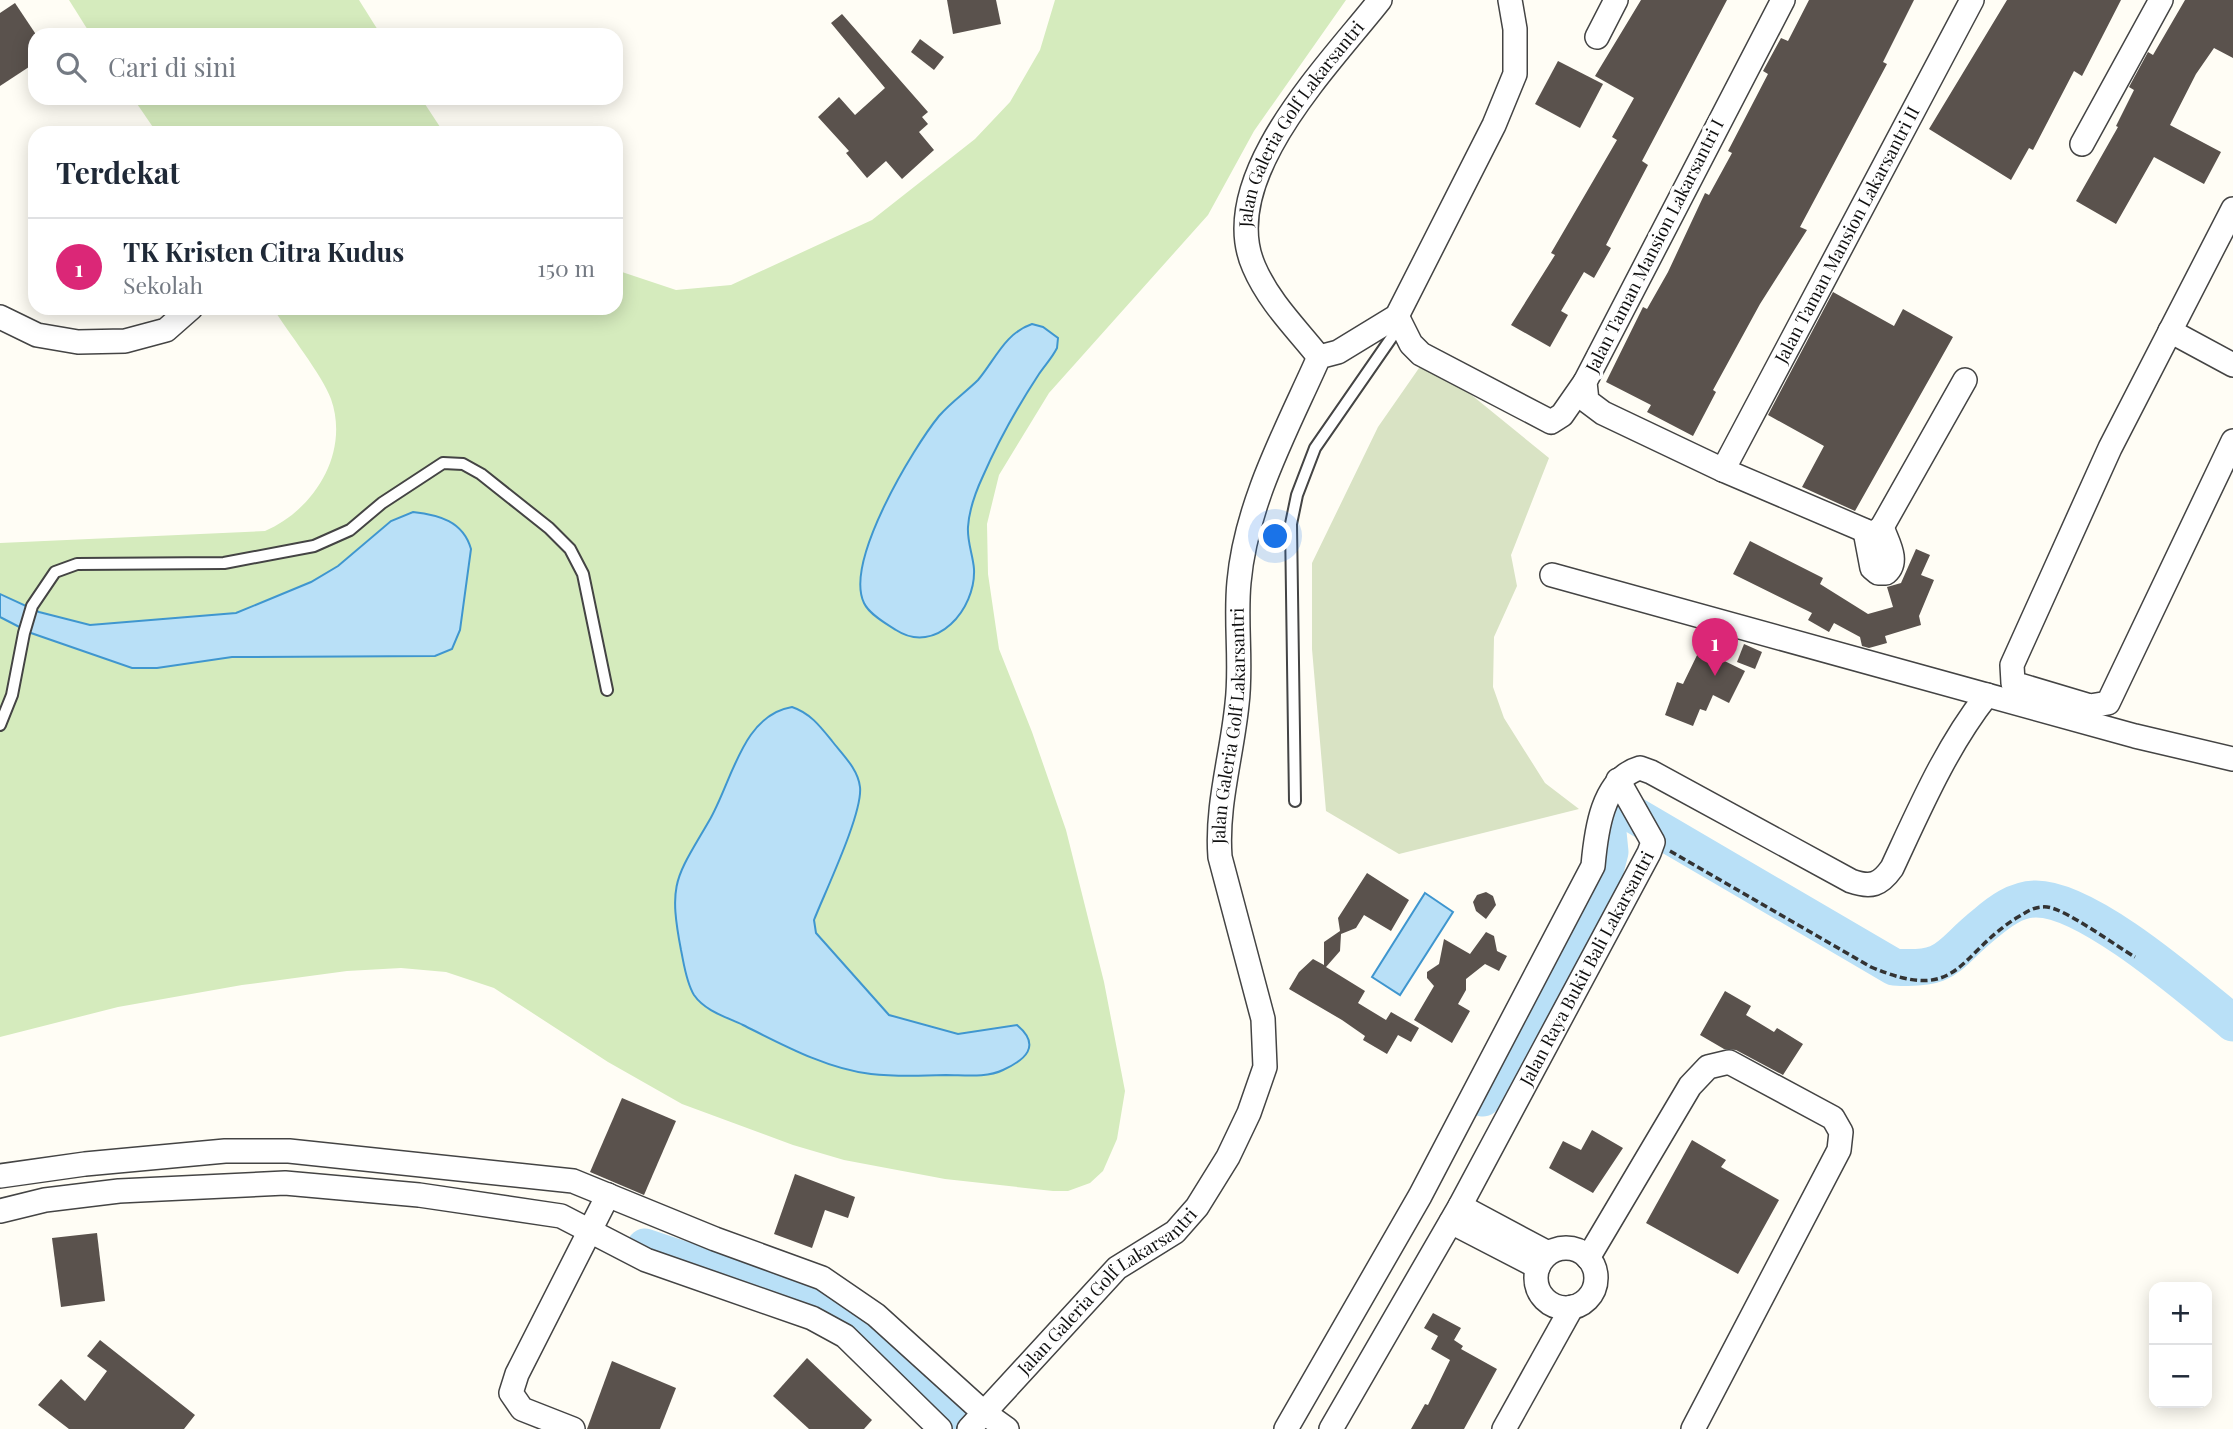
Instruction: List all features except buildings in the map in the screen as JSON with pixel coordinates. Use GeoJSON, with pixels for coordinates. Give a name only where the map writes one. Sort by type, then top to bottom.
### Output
{"type":"FeatureCollection","features":[{"type":"Feature","properties":{"kind":"street","name":"Jalan Galeria Golf Lakarsantri"},"geometry":{"type":"LineString","coordinates":[[975,1420],[1116,1268],[1175,1232],[1197,1207],[1228,1157],[1249,1114],[1265,1067],[1263,1019],[1220,857],[1218,831],[1238,702],[1239,580],[1249,531],[1261,488],[1319,358],[1270,299],[1253,265],[1244,233],[1249,195],[1265,158],[1296,108],[1380,0]]}},
{"type":"Feature","properties":{"kind":"street"},"geometry":{"type":"LineString","coordinates":[[1319,358],[1338,352],[1397,316],[1494,125],[1515,74],[1515,29],[1510,0]]}},
{"type":"Feature","properties":{"kind":"street"},"geometry":{"type":"LineString","coordinates":[[1597,37],[1616,0]]}},
{"type":"Feature","properties":{"kind":"street","name":"Jalan Taman Mansion Lakarsantri I"},"geometry":{"type":"LineString","coordinates":[[1783,0],[1585,382],[1587,401],[1603,413],[1723,470],[1873,530],[1965,380]]}},
{"type":"Feature","properties":{"kind":"street","name":"Jalan Taman Mansion Lakarsantri II"},"geometry":{"type":"LineString","coordinates":[[1723,470],[1972,0]]}},
{"type":"Feature","properties":{"kind":"street"},"geometry":{"type":"LineString","coordinates":[[2082,144],[2161,0]]}},
{"type":"Feature","properties":{"kind":"street"},"geometry":{"type":"LineString","coordinates":[[2233,209],[2110,448],[2018,652],[2010,676],[2013,683],[2090,706],[2108,703],[2233,441]]}},
{"type":"Feature","properties":{"kind":"street"},"geometry":{"type":"LineString","coordinates":[[0,317],[37,335],[78,342],[125,341],[166,330],[184,315]]}},
{"type":"Feature","properties":{"kind":"street"},"geometry":{"type":"LineString","coordinates":[[1397,316],[1411,344],[1421,354],[1551,422],[1562,415],[1585,382]]}},
{"type":"Feature","properties":{"kind":"street"},"geometry":{"type":"LineString","coordinates":[[2170,331],[2233,365]]}},
{"type":"Feature","properties":{"kind":"street"},"geometry":{"type":"LineString","coordinates":[[1552,575],[2135,736],[2233,759]]}},
{"type":"Feature","properties":{"kind":"street"},"geometry":{"type":"LineString","coordinates":[[1621,787],[1640,768],[1651,772],[1852,881],[1873,886],[1883,880],[1892,868],[1938,770],[1964,724],[1987,695]]}},
{"type":"Feature","properties":{"kind":"street","name":"Jalan Raya Bukit Bali Lakarsantri"},"geometry":{"type":"LineString","coordinates":[[1286,1429],[1442,1207],[1653,842],[1621,787],[1609,797],[1596,838],[1593,866],[1442,1207],[1331,1429]]}},
{"type":"Feature","properties":{"kind":"street"},"geometry":{"type":"LineString","coordinates":[[1588,1258],[1690,1086],[1708,1067],[1729,1062],[1833,1118],[1841,1132],[1839,1150],[1693,1429]]}},
{"type":"Feature","properties":{"kind":"street"},"geometry":{"type":"LineString","coordinates":[[0,1177],[85,1164],[225,1151],[289,1151],[573,1181],[715,1239],[822,1278],[876,1315],[975,1420],[1007,1429]]}},
{"type":"Feature","properties":{"kind":"street"},"geometry":{"type":"LineString","coordinates":[[0,1211],[45,1200],[119,1191],[285,1183],[419,1195],[561,1216],[646,1260],[812,1318],[845,1336],[940,1429]]}},
{"type":"Feature","properties":{"kind":"street"},"geometry":{"type":"LineString","coordinates":[[573,1429],[522,1409],[511,1393],[517,1374],[608,1195]]}},
{"type":"Feature","properties":{"kind":"street"},"geometry":{"type":"LineString","coordinates":[[1442,1207],[1543,1260]]}},
{"type":"Feature","properties":{"kind":"street"},"geometry":{"type":"LineString","coordinates":[[1570,1248],[1588,1258],[1596,1277],[1594,1287],[1582,1303],[1563,1308],[1546,1301],[1536,1285],[1543,1260],[1570,1248]]}},
{"type":"Feature","properties":{"kind":"street"},"geometry":{"type":"LineString","coordinates":[[1504,1429],[1572,1307]]}},
{"type":"Feature","properties":{"kind":"lane"},"geometry":{"type":"LineString","coordinates":[[1295,801],[1290,555],[1293,515],[1315,448],[1394,334],[1397,316]]}},
{"type":"Feature","properties":{"kind":"lane"},"geometry":{"type":"LineString","coordinates":[[0,725],[12,695],[32,606],[55,572],[77,564],[223,563],[314,546],[350,530],[382,503],[443,463],[463,464],[491,481],[550,528],[570,549],[583,574],[607,690]]}},
{"type":"Feature","properties":{"kind":"path"},"geometry":{"type":"LineString","coordinates":[[1653,842],[1871,967],[1896,978],[1919,981],[1946,977],[1965,965],[2013,920],[2033,908],[2050,907],[2135,957]]}},
{"type":"Feature","properties":{"kind":"green space"},"geometry":{"type":"Polygon","coordinates":[[[69,0],[359,0],[377,28],[87,28],[69,0]]]}},
{"type":"Feature","properties":{"kind":"green space"},"geometry":{"type":"Polygon","coordinates":[[[1055,0],[1346,0],[1254,131],[1208,215],[1049,393],[999,475],[987,524],[988,574],[999,649],[1032,732],[1066,830],[1104,982],[1125,1091],[1117,1139],[1103,1171],[1090,1183],[1068,1191],[1053,1191],[945,1179],[844,1160],[793,1145],[682,1104],[608,1062],[494,988],[446,972],[401,968],[347,971],[242,985],[118,1007],[0,1037],[0,543],[265,531],[283,522],[312,494],[324,477],[336,439],[336,419],[327,389],[278,315],[623,315],[623,272],[676,290],[731,285],[872,220],[975,139],[1010,102],[1040,50],[1055,0]]]}},
{"type":"Feature","properties":{"kind":"green space"},"geometry":{"type":"Polygon","coordinates":[[[138,105],[426,105],[439,126],[152,126],[138,105]]]}},
{"type":"Feature","properties":{"kind":"green space"},"geometry":{"type":"Polygon","coordinates":[[[1426,358],[1549,458],[1511,555],[1517,586],[1494,637],[1493,687],[1504,718],[1545,783],[1579,809],[1399,854],[1326,811],[1312,649],[1312,563],[1378,427],[1426,358]]]}},
{"type":"Feature","properties":{"kind":"water"},"geometry":{"type":"Polygon","coordinates":[[[1032,324],[1043,327],[1058,338],[1057,348],[1009,424],[975,495],[968,527],[974,569],[968,599],[961,613],[939,633],[925,637],[911,636],[896,630],[870,611],[864,603],[860,585],[872,534],[884,506],[939,416],[978,380],[1008,340],[1032,324]]]}},
{"type":"Feature","properties":{"kind":"water"},"geometry":{"type":"Polygon","coordinates":[[[413,512],[449,521],[462,532],[471,549],[460,630],[452,649],[435,656],[232,657],[157,668],[132,668],[31,633],[0,617],[0,594],[39,612],[90,625],[236,613],[311,582],[338,566],[391,521],[413,512]]]}},
{"type":"Feature","properties":{"kind":"water"},"geometry":{"type":"Polygon","coordinates":[[[792,707],[809,716],[823,730],[853,768],[860,787],[850,833],[814,920],[816,933],[889,1015],[958,1034],[1017,1025],[1028,1039],[1029,1046],[1028,1052],[1018,1062],[997,1073],[983,1075],[899,1076],[855,1071],[822,1062],[789,1048],[716,1013],[694,995],[686,973],[675,909],[675,894],[682,869],[709,821],[750,736],[761,723],[775,713],[792,707]]]}},
{"type":"Feature","properties":{"kind":"water"},"geometry":{"type":"Polygon","coordinates":[[[1425,893],[1453,912],[1400,995],[1372,977],[1425,893]]]}},
{"type":"Feature","properties":{"kind":"waterway"},"geometry":{"type":"LineString","coordinates":[[1629,812],[1894,967],[1926,966],[1946,959],[1990,919],[2015,904],[2036,899],[2058,903],[2111,929],[2233,1023]]}},
{"type":"Feature","properties":{"kind":"waterway"},"geometry":{"type":"LineString","coordinates":[[1483,1098],[1601,886],[1610,852],[1607,822]]}},
{"type":"Feature","properties":{"kind":"waterway"},"geometry":{"type":"LineString","coordinates":[[645,1247],[795,1297],[823,1310],[951,1411]]}},
{"type":"Feature","properties":{"kind":"place","name":"TK Kristen Citra Kudus"},"geometry":{"type":"Point","coordinates":[1715,676]}}]}
